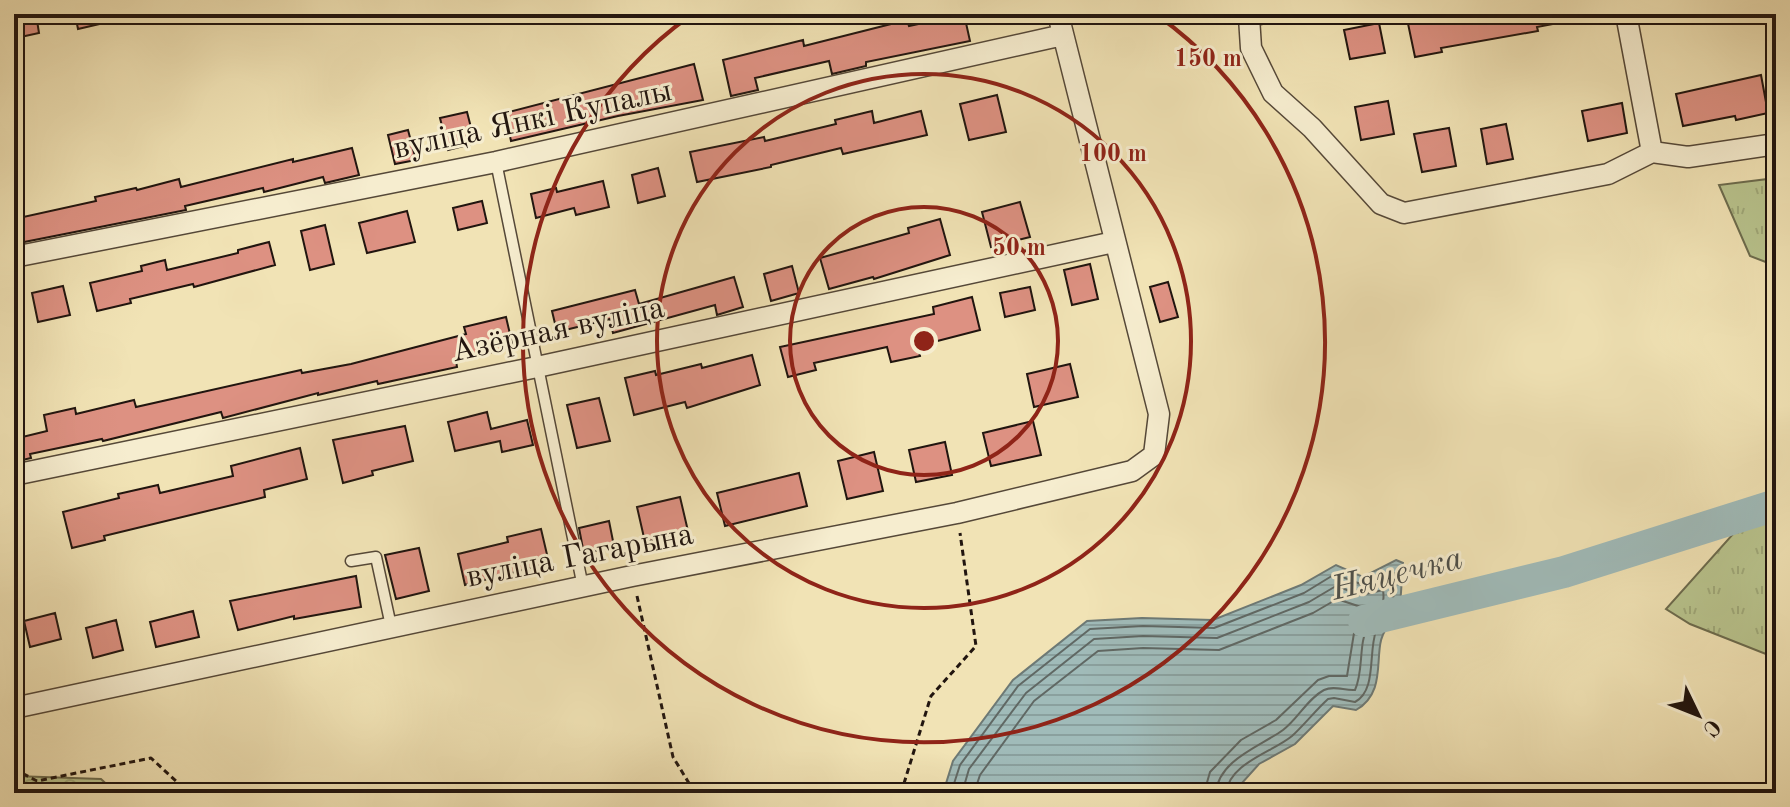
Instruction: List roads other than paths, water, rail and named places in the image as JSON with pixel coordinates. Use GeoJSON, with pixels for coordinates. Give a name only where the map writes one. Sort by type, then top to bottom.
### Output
{"type":"FeatureCollection","features":[{"type":"Feature","properties":{"kind":"street"},"geometry":{"type":"LineString","coordinates":[[1058,14],[1114,242]]}},
{"type":"Feature","properties":{"kind":"street"},"geometry":{"type":"LineString","coordinates":[[1626,14],[1652,152]]}},
{"type":"Feature","properties":{"kind":"street"},"geometry":{"type":"LineString","coordinates":[[1255,15],[1251,48],[1273,93],[1312,128],[1381,204],[1404,213],[1608,174],[1652,152],[1688,157],[1776,144]]}},
{"type":"Feature","properties":{"kind":"street","name":"вуліца Янкі Купалы"},"geometry":{"type":"LineString","coordinates":[[14,257],[496,162],[1063,35]]}},
{"type":"Feature","properties":{"kind":"street","name":"Азёрная вуліца"},"geometry":{"type":"LineString","coordinates":[[14,475],[537,367],[1114,242]]}},
{"type":"Feature","properties":{"kind":"street","name":"вуліца Гагарына"},"geometry":{"type":"LineString","coordinates":[[14,708],[632,576],[957,513],[1132,471],[1154,455],[1159,414],[1114,242]]}},
{"type":"Feature","properties":{"kind":"lane"},"geometry":{"type":"LineString","coordinates":[[496,162],[583,587]]}},
{"type":"Feature","properties":{"kind":"lane"},"geometry":{"type":"LineString","coordinates":[[351,561],[376,557],[391,626]]}},
{"type":"Feature","properties":{"kind":"water"},"geometry":{"type":"Polygon","coordinates":[[[1396,560],[1403,563],[1400,607],[1410,620],[1393,624],[1384,632],[1377,678],[1367,701],[1356,710],[1333,706],[1295,744],[1259,764],[1233,793],[943,793],[953,761],[1013,680],[1087,621],[1142,618],[1213,620],[1301,585],[1336,565],[1363,577],[1396,560]]]}},
{"type":"Feature","properties":{"kind":"waterway","name":"Няцечка"},"geometry":{"type":"LineString","coordinates":[[1364,621],[1564,572],[1776,505]]}}]}
